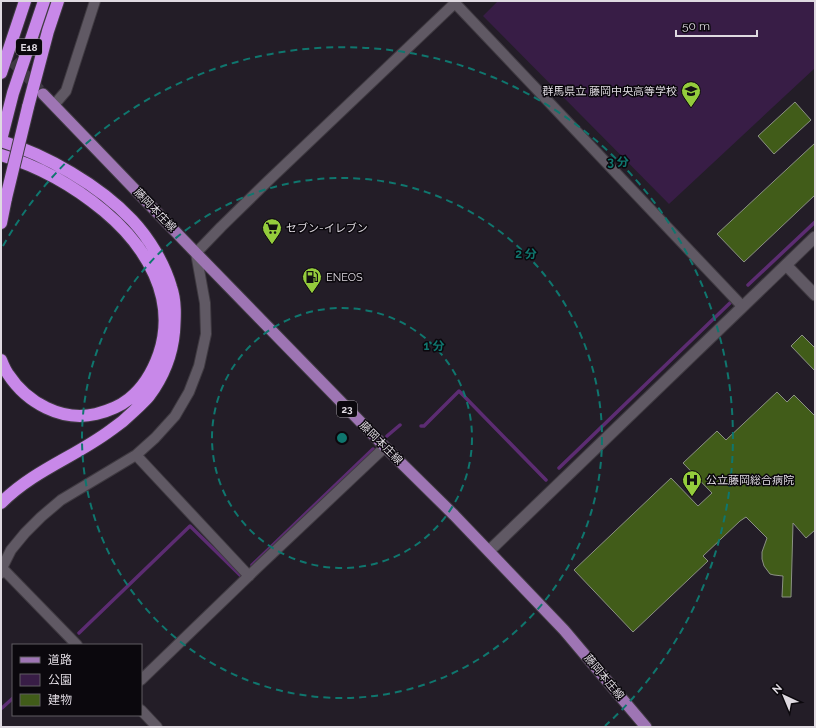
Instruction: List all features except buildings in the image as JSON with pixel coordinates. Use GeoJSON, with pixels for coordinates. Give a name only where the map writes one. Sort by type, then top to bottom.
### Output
{"type":"FeatureCollection","features":[{"type":"Feature","properties":{"kind":"highway","name":"E18"},"geometry":{"type":"LineString","coordinates":[[1,73],[25,1]]}},
{"type":"Feature","properties":{"kind":"highway","name":"E18"},"geometry":{"type":"LineString","coordinates":[[1,140],[13,93],[44,1]]}},
{"type":"Feature","properties":{"kind":"highway"},"geometry":{"type":"LineString","coordinates":[[1,222],[28,107],[48,31],[58,1]]}},
{"type":"Feature","properties":{"kind":"highway"},"geometry":{"type":"LineString","coordinates":[[1,140],[45,158],[76,176],[106,197],[132,220],[151,245],[167,275],[172,288],[175,320],[171,352],[162,375],[149,396],[126,419],[111,430],[40,472],[1,503]]}},
{"type":"Feature","properties":{"kind":"highway"},"geometry":{"type":"LineString","coordinates":[[1,155],[26,164],[62,182],[97,205],[118,223],[138,246],[154,273],[163,300],[164,331],[162,346],[157,361],[150,375],[140,388],[130,398],[117,406],[105,412],[91,415],[77,416],[63,414],[50,410],[37,403],[16,385],[8,374],[1,360]]}},
{"type":"Feature","properties":{"kind":"main road","name":"藤岡本庄線"},"geometry":{"type":"LineString","coordinates":[[43,94],[384,447],[489,551],[564,630],[646,727]]}},
{"type":"Feature","properties":{"kind":"street"},"geometry":{"type":"LineString","coordinates":[[54,105],[66,91],[95,1]]}},
{"type":"Feature","properties":{"kind":"street"},"geometry":{"type":"LineString","coordinates":[[76,644],[1,571],[11,550],[41,517],[61,500],[136,455],[155,438],[175,416],[189,392],[199,366],[206,334],[205,303],[196,253],[220,227],[455,3],[742,306]]}},
{"type":"Feature","properties":{"kind":"street"},"geometry":{"type":"LineString","coordinates":[[489,551],[815,237]]}},
{"type":"Feature","properties":{"kind":"street"},"geometry":{"type":"LineString","coordinates":[[786,264],[815,295]]}},
{"type":"Feature","properties":{"kind":"street"},"geometry":{"type":"LineString","coordinates":[[142,679],[384,447]]}},
{"type":"Feature","properties":{"kind":"street"},"geometry":{"type":"LineString","coordinates":[[136,455],[249,576]]}},
{"type":"Feature","properties":{"kind":"street"},"geometry":{"type":"LineString","coordinates":[[142,711],[157,727]]}},
{"type":"Feature","properties":{"kind":"green space","name":"群馬県立 藤岡中央高等学校"},"geometry":{"type":"Polygon","coordinates":[[[498,1],[815,1],[815,68],[669,204],[483,16],[498,1]]]}},
{"type":"Feature","properties":{"kind":"waterway"},"geometry":{"type":"LineString","coordinates":[[748,285],[815,222]]}},
{"type":"Feature","properties":{"kind":"waterway"},"geometry":{"type":"LineString","coordinates":[[559,468],[732,301]]}},
{"type":"Feature","properties":{"kind":"waterway"},"geometry":{"type":"LineString","coordinates":[[421,426],[424,426],[459,391],[546,480]]}},
{"type":"Feature","properties":{"kind":"waterway"},"geometry":{"type":"LineString","coordinates":[[387,436],[400,425]]}},
{"type":"Feature","properties":{"kind":"waterway"},"geometry":{"type":"LineString","coordinates":[[252,565],[373,449]]}},
{"type":"Feature","properties":{"kind":"waterway"},"geometry":{"type":"LineString","coordinates":[[79,633],[190,526],[241,576]]}},
{"type":"Feature","properties":{"kind":"waterway"},"geometry":{"type":"LineString","coordinates":[[2,708],[12,699]]}},
{"type":"Feature","properties":{"kind":"tunnel"},"geometry":{"type":"LineString","coordinates":[[1,50],[40,90]]}},
{"type":"Feature","properties":{"kind":"place","name":"群馬県立 藤岡中央高等学校"},"geometry":{"type":"Point","coordinates":[691,108]}},
{"type":"Feature","properties":{"kind":"place","name":"セブン-イレブン"},"geometry":{"type":"Point","coordinates":[272,245]}},
{"type":"Feature","properties":{"kind":"place","name":"ENEOS"},"geometry":{"type":"Point","coordinates":[312,294]}},
{"type":"Feature","properties":{"kind":"place","name":"公立藤岡総合病院"},"geometry":{"type":"Point","coordinates":[692,497]}}]}
